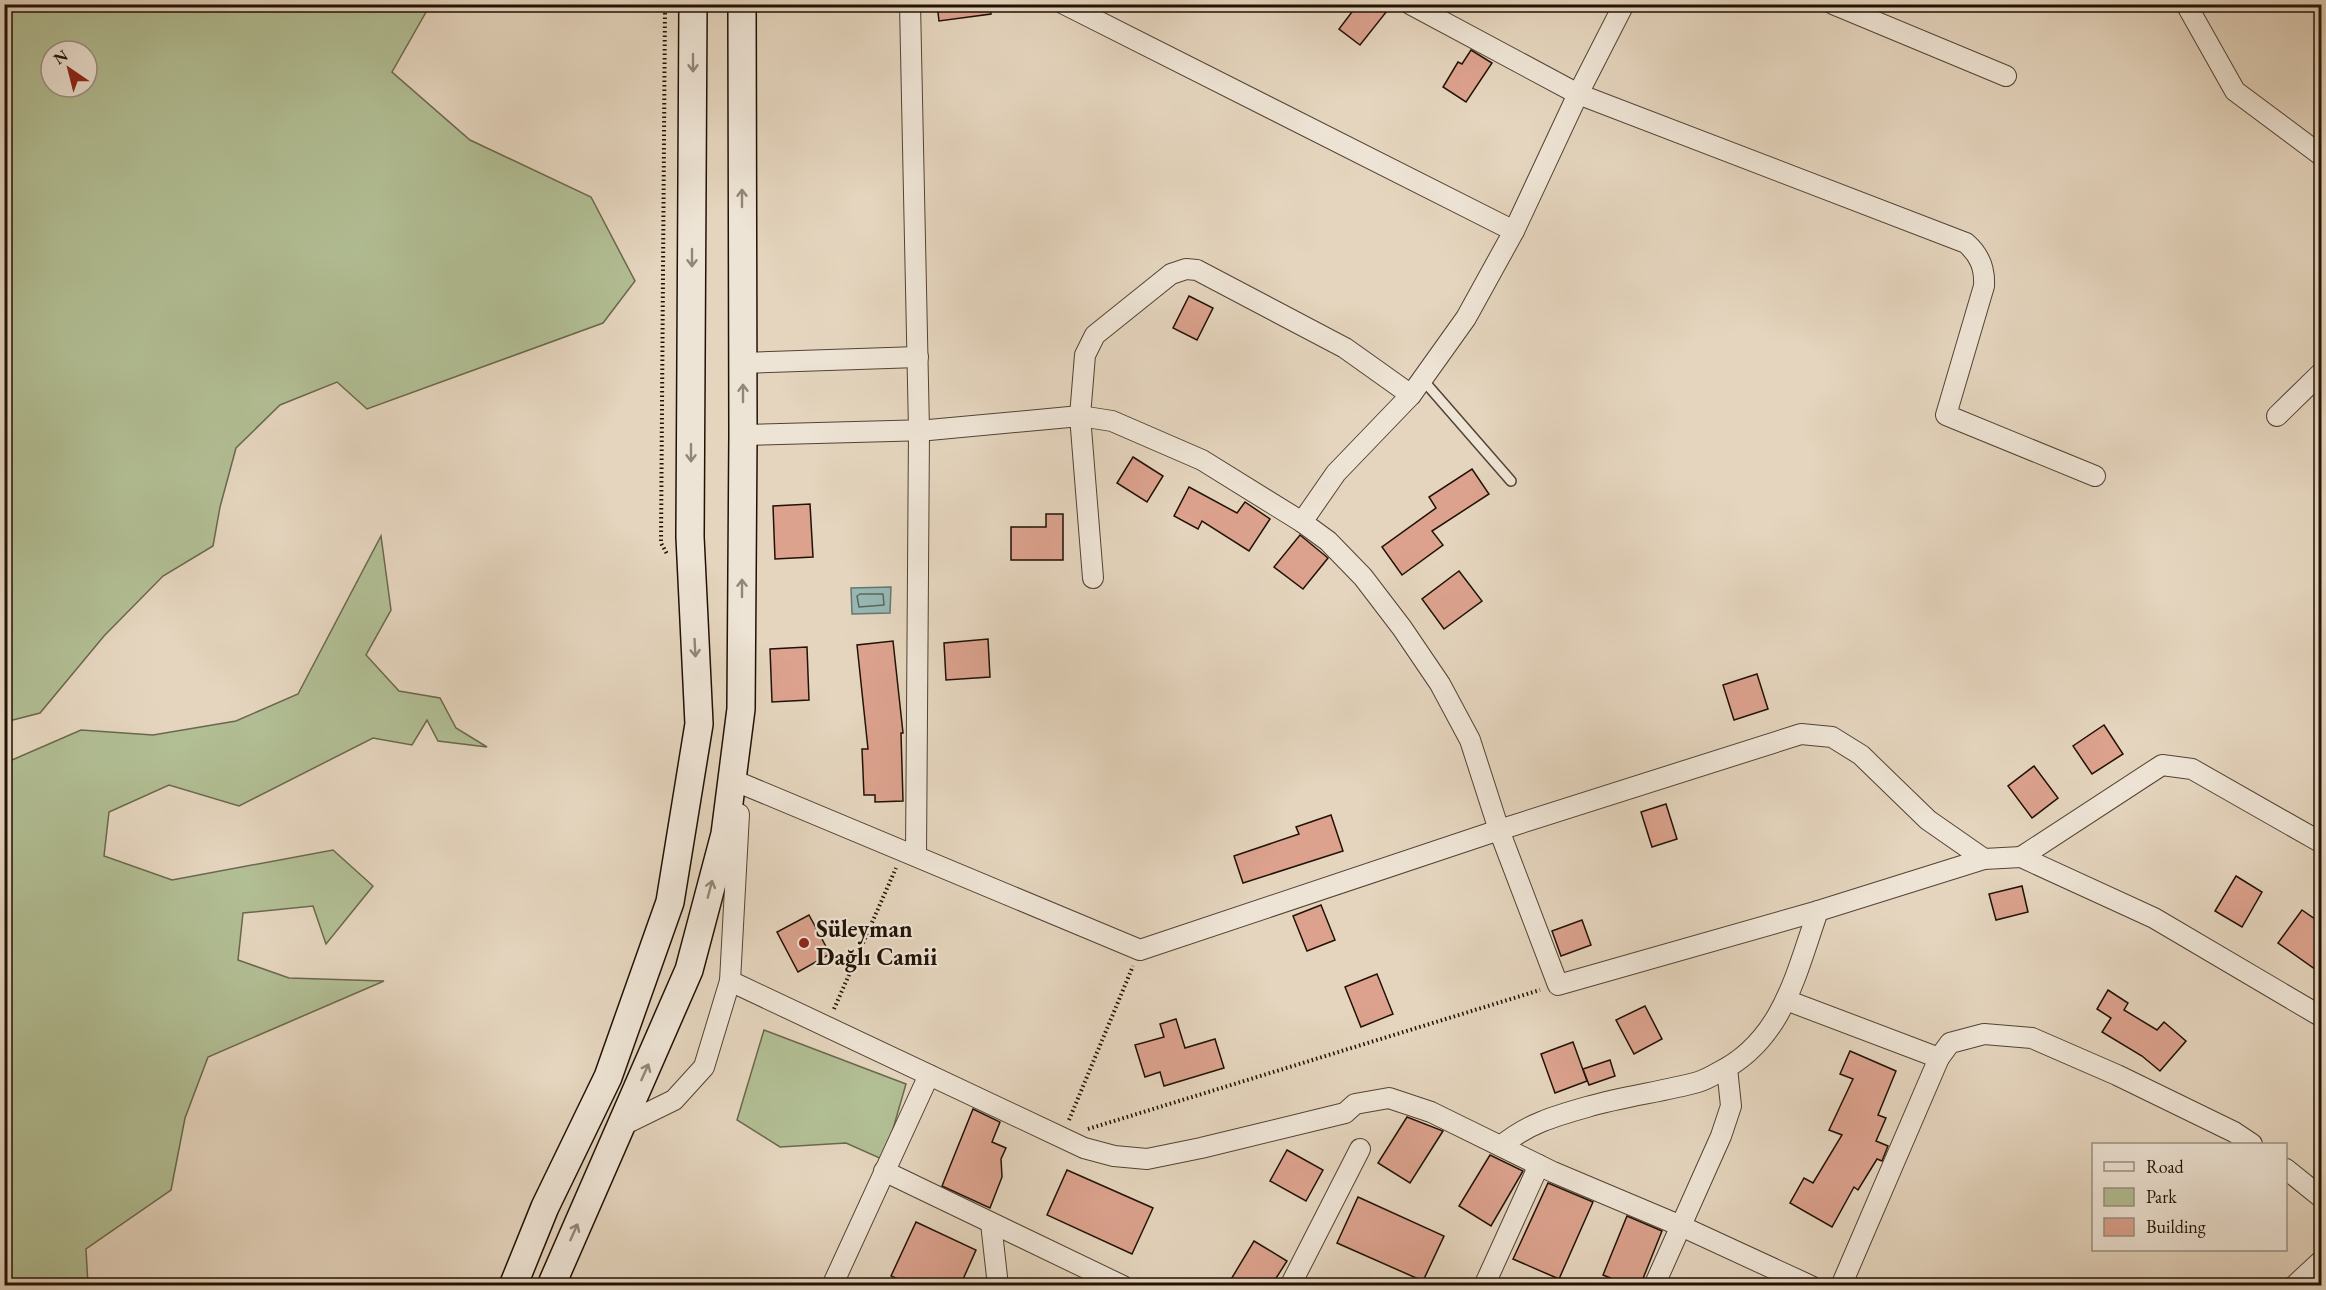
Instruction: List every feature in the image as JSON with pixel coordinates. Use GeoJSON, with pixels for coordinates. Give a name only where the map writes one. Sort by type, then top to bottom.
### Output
{"type":"FeatureCollection","features":[{"type":"Feature","properties":{"kind":"main road"},"geometry":{"type":"LineString","coordinates":[[513,1286],[545,1207],[608,1077],[670,902],[699,724],[690,537],[693,4]]}},
{"type":"Feature","properties":{"kind":"main road"},"geometry":{"type":"LineString","coordinates":[[551,1286],[689,970],[724,834],[741,709],[742,4]]}},
{"type":"Feature","properties":{"kind":"street"},"geometry":{"type":"LineString","coordinates":[[910,4],[919,430],[910,854]]}},
{"type":"Feature","properties":{"kind":"street"},"geometry":{"type":"LineString","coordinates":[[1064,4],[1514,231]]}},
{"type":"Feature","properties":{"kind":"street"},"geometry":{"type":"LineString","coordinates":[[1410,4],[1578,94],[1966,243],[1980,259],[1984,268],[1984,286],[1946,415],[2095,476]]}},
{"type":"Feature","properties":{"kind":"street"},"geometry":{"type":"LineString","coordinates":[[1302,522],[1336,472],[1417,388],[1466,318],[1514,231],[1578,94],[1624,4]]}},
{"type":"Feature","properties":{"kind":"street"},"geometry":{"type":"LineString","coordinates":[[1833,4],[2006,76]]}},
{"type":"Feature","properties":{"kind":"street"},"geometry":{"type":"LineString","coordinates":[[2186,4],[2235,91],[2322,156]]}},
{"type":"Feature","properties":{"kind":"street"},"geometry":{"type":"LineString","coordinates":[[1093,578],[1080,416],[1085,355],[1095,335],[1171,274],[1186,269],[1197,270],[1417,388]]}},
{"type":"Feature","properties":{"kind":"street"},"geometry":{"type":"LineString","coordinates":[[743,363],[918,357]]}},
{"type":"Feature","properties":{"kind":"street"},"geometry":{"type":"LineString","coordinates":[[2277,416],[2322,372]]}},
{"type":"Feature","properties":{"kind":"street"},"geometry":{"type":"LineString","coordinates":[[743,435],[919,430],[1080,416],[1112,421],[1202,460],[1302,522],[1328,541],[1363,577],[1402,628],[1440,684],[1470,740],[1499,830],[1558,985],[1818,911],[1984,859],[2021,857],[2154,918],[2322,1017]]}},
{"type":"Feature","properties":{"kind":"street"},"geometry":{"type":"LineString","coordinates":[[621,1126],[674,1100],[704,1067],[730,981],[740,783],[741,709]]}},
{"type":"Feature","properties":{"kind":"street"},"geometry":{"type":"LineString","coordinates":[[740,783],[1140,950],[1499,830],[1801,734],[1832,737],[1861,755],[1928,820],[1984,859]]}},
{"type":"Feature","properties":{"kind":"street"},"geometry":{"type":"LineString","coordinates":[[2021,857],[2162,765],[2192,769],[2322,843]]}},
{"type":"Feature","properties":{"kind":"street"},"geometry":{"type":"LineString","coordinates":[[1501,1146],[1517,1132],[1534,1124],[1610,1100],[1701,1081],[1748,1055],[1766,1034],[1786,1000],[1818,911]]}},
{"type":"Feature","properties":{"kind":"street"},"geometry":{"type":"LineString","coordinates":[[730,981],[1084,1148],[1114,1156],[1147,1159],[1201,1148],[1323,1119],[1345,1113],[1355,1104],[1389,1098],[1431,1112],[1539,1165],[1681,1226],[1811,1286]]}},
{"type":"Feature","properties":{"kind":"street"},"geometry":{"type":"LineString","coordinates":[[1786,1000],[1940,1058]]}},
{"type":"Feature","properties":{"kind":"street"},"geometry":{"type":"LineString","coordinates":[[1841,1286],[1940,1058],[1950,1043],[1984,1034],[2032,1038],[2213,1121],[2251,1143]]}},
{"type":"Feature","properties":{"kind":"street"},"geometry":{"type":"LineString","coordinates":[[1654,1286],[1721,1136],[1731,1106],[1727,1068]]}},
{"type":"Feature","properties":{"kind":"street"},"geometry":{"type":"LineString","coordinates":[[832,1286],[929,1075]]}},
{"type":"Feature","properties":{"kind":"street"},"geometry":{"type":"LineString","coordinates":[[1290,1286],[1360,1149]]}},
{"type":"Feature","properties":{"kind":"street"},"geometry":{"type":"LineString","coordinates":[[1484,1286],[1539,1165]]}},
{"type":"Feature","properties":{"kind":"street"},"geometry":{"type":"LineString","coordinates":[[2287,1169],[2322,1198]]}},
{"type":"Feature","properties":{"kind":"street"},"geometry":{"type":"LineString","coordinates":[[884,1171],[1123,1286]]}},
{"type":"Feature","properties":{"kind":"street"},"geometry":{"type":"LineString","coordinates":[[991,1223],[998,1286]]}},
{"type":"Feature","properties":{"kind":"street"},"geometry":{"type":"LineString","coordinates":[[2294,1286],[2322,1260]]}},
{"type":"Feature","properties":{"kind":"lane"},"geometry":{"type":"LineString","coordinates":[[1417,388],[1511,481]]}},
{"type":"Feature","properties":{"kind":"path"},"geometry":{"type":"LineString","coordinates":[[665,4],[661,543],[672,562]]}},
{"type":"Feature","properties":{"kind":"path"},"geometry":{"type":"LineString","coordinates":[[826,1026],[910,854]]}},
{"type":"Feature","properties":{"kind":"path"},"geometry":{"type":"LineString","coordinates":[[1061,1137],[1140,950]]}},
{"type":"Feature","properties":{"kind":"path"},"geometry":{"type":"LineString","coordinates":[[1061,1137],[1558,985]]}},
{"type":"Feature","properties":{"kind":"green space"},"geometry":{"type":"Polygon","coordinates":[[[5,4],[430,5],[392,72],[470,140],[591,197],[635,281],[603,323],[367,409],[337,382],[280,405],[236,448],[220,507],[213,546],[163,576],[104,636],[40,713],[5,722],[5,4]]]}},
{"type":"Feature","properties":{"kind":"green space"},"geometry":{"type":"Polygon","coordinates":[[[381,536],[391,610],[366,655],[399,691],[440,698],[456,728],[487,747],[438,741],[427,720],[412,745],[373,738],[239,806],[169,785],[109,812],[104,856],[172,880],[333,850],[373,886],[326,944],[313,906],[243,913],[238,960],[289,978],[384,981],[208,1057],[185,1118],[171,1190],[86,1249],[88,1285],[5,1285],[5,763],[81,730],[153,735],[236,721],[298,694],[381,536]]]}},
{"type":"Feature","properties":{"kind":"green space"},"geometry":{"type":"Polygon","coordinates":[[[764,1030],[906,1084],[884,1160],[846,1143],[780,1147],[737,1120],[764,1030]]]}},
{"type":"Feature","properties":{"kind":"water"},"geometry":{"type":"Polygon","coordinates":[[[891,587],[890,613],[852,614],[851,588],[891,587]]]}},
{"type":"Feature","properties":{"kind":"building"},"geometry":{"type":"Polygon","coordinates":[[[937,4],[990,4],[991,14],[939,21],[937,4]]]}},
{"type":"Feature","properties":{"kind":"building"},"geometry":{"type":"Polygon","coordinates":[[[1358,4],[1378,4],[1387,11],[1360,45],[1339,29],[1358,4]]]}},
{"type":"Feature","properties":{"kind":"building"},"geometry":{"type":"Polygon","coordinates":[[[1471,50],[1492,63],[1466,102],[1443,87],[1458,62],[1462,64],[1471,50]]]}},
{"type":"Feature","properties":{"kind":"building"},"geometry":{"type":"Polygon","coordinates":[[[1189,296],[1213,308],[1197,340],[1173,328],[1189,296]]]}},
{"type":"Feature","properties":{"kind":"building"},"geometry":{"type":"Polygon","coordinates":[[[1133,457],[1163,476],[1147,502],[1117,483],[1133,457]]]}},
{"type":"Feature","properties":{"kind":"building"},"geometry":{"type":"Polygon","coordinates":[[[1472,469],[1489,494],[1432,531],[1443,545],[1402,575],[1382,547],[1436,508],[1429,497],[1472,469]]]}},
{"type":"Feature","properties":{"kind":"building"},"geometry":{"type":"Polygon","coordinates":[[[1189,487],[1237,513],[1245,502],[1270,519],[1249,551],[1202,521],[1198,529],[1174,516],[1189,487]]]}},
{"type":"Feature","properties":{"kind":"building"},"geometry":{"type":"Polygon","coordinates":[[[810,504],[813,557],[775,559],[773,506],[810,504]]]}},
{"type":"Feature","properties":{"kind":"building"},"geometry":{"type":"Polygon","coordinates":[[[1046,514],[1063,514],[1063,560],[1011,560],[1011,527],[1046,527],[1046,514]]]}},
{"type":"Feature","properties":{"kind":"building"},"geometry":{"type":"Polygon","coordinates":[[[1300,535],[1328,558],[1303,589],[1274,567],[1300,535]]]}},
{"type":"Feature","properties":{"kind":"building"},"geometry":{"type":"Polygon","coordinates":[[[1459,571],[1482,601],[1444,629],[1422,599],[1459,571]]]}},
{"type":"Feature","properties":{"kind":"building"},"geometry":{"type":"Polygon","coordinates":[[[988,639],[990,677],[946,680],[944,643],[988,639]]]}},
{"type":"Feature","properties":{"kind":"building"},"geometry":{"type":"Polygon","coordinates":[[[893,641],[903,733],[901,733],[903,801],[875,802],[875,795],[864,795],[862,749],[868,749],[857,645],[893,641]]]}},
{"type":"Feature","properties":{"kind":"building"},"geometry":{"type":"Polygon","coordinates":[[[807,647],[809,700],[772,702],[770,649],[807,647]]]}},
{"type":"Feature","properties":{"kind":"building"},"geometry":{"type":"Polygon","coordinates":[[[1757,674],[1768,709],[1734,720],[1723,685],[1757,674]]]}},
{"type":"Feature","properties":{"kind":"building"},"geometry":{"type":"Polygon","coordinates":[[[2104,725],[2123,754],[2092,774],[2073,746],[2104,725]]]}},
{"type":"Feature","properties":{"kind":"building"},"geometry":{"type":"Polygon","coordinates":[[[2034,766],[2058,798],[2032,818],[2008,786],[2034,766]]]}},
{"type":"Feature","properties":{"kind":"building"},"geometry":{"type":"Polygon","coordinates":[[[1666,804],[1677,839],[1652,847],[1641,812],[1666,804]]]}},
{"type":"Feature","properties":{"kind":"building"},"geometry":{"type":"Polygon","coordinates":[[[1331,815],[1343,851],[1243,883],[1234,856],[1299,834],[1296,827],[1331,815]]]}},
{"type":"Feature","properties":{"kind":"building"},"geometry":{"type":"Polygon","coordinates":[[[2236,876],[2262,892],[2242,927],[2215,911],[2236,876]]]}},
{"type":"Feature","properties":{"kind":"building"},"geometry":{"type":"Polygon","coordinates":[[[2022,886],[2028,912],[1996,920],[1989,894],[2022,886]]]}},
{"type":"Feature","properties":{"kind":"building"},"geometry":{"type":"Polygon","coordinates":[[[1321,905],[1335,940],[1307,951],[1293,916],[1321,905]]]}},
{"type":"Feature","properties":{"kind":"building"},"geometry":{"type":"Polygon","coordinates":[[[2302,910],[2322,924],[2322,974],[2278,943],[2302,910]]]}},
{"type":"Feature","properties":{"kind":"building","name":"Süleyman Dağlı Camii"},"geometry":{"type":"Polygon","coordinates":[[[809,915],[830,954],[798,972],[777,932],[809,915]]]}},
{"type":"Feature","properties":{"kind":"building"},"geometry":{"type":"Polygon","coordinates":[[[1582,920],[1591,945],[1561,956],[1552,931],[1582,920]]]}},
{"type":"Feature","properties":{"kind":"building"},"geometry":{"type":"Polygon","coordinates":[[[1377,974],[1393,1014],[1361,1027],[1345,987],[1377,974]]]}},
{"type":"Feature","properties":{"kind":"building"},"geometry":{"type":"Polygon","coordinates":[[[2108,990],[2128,1003],[2124,1010],[2157,1030],[2164,1022],[2186,1041],[2160,1071],[2142,1056],[2102,1032],[2111,1018],[2097,1009],[2108,990]]]}},
{"type":"Feature","properties":{"kind":"building"},"geometry":{"type":"Polygon","coordinates":[[[1645,1006],[1662,1039],[1634,1054],[1616,1020],[1645,1006]]]}},
{"type":"Feature","properties":{"kind":"building"},"geometry":{"type":"Polygon","coordinates":[[[1176,1019],[1185,1048],[1215,1039],[1224,1068],[1164,1086],[1160,1072],[1145,1077],[1135,1045],[1164,1037],[1160,1024],[1176,1019]]]}},
{"type":"Feature","properties":{"kind":"building"},"geometry":{"type":"Polygon","coordinates":[[[1573,1042],[1587,1081],[1555,1093],[1541,1054],[1573,1042]]]}},
{"type":"Feature","properties":{"kind":"building"},"geometry":{"type":"Polygon","coordinates":[[[1850,1051],[1896,1071],[1878,1115],[1886,1118],[1876,1141],[1888,1146],[1882,1161],[1877,1159],[1858,1190],[1854,1187],[1832,1227],[1790,1203],[1804,1178],[1813,1183],[1842,1135],[1829,1130],[1853,1079],[1840,1074],[1850,1051]]]}},
{"type":"Feature","properties":{"kind":"building"},"geometry":{"type":"Polygon","coordinates":[[[1610,1060],[1615,1076],[1589,1085],[1583,1069],[1610,1060]]]}},
{"type":"Feature","properties":{"kind":"building"},"geometry":{"type":"Polygon","coordinates":[[[973,1109],[1000,1122],[992,1142],[1006,1148],[1001,1159],[1002,1177],[990,1208],[942,1186],[973,1109]]]}},
{"type":"Feature","properties":{"kind":"building"},"geometry":{"type":"Polygon","coordinates":[[[1407,1117],[1443,1131],[1410,1183],[1378,1163],[1407,1117]]]}},
{"type":"Feature","properties":{"kind":"building"},"geometry":{"type":"Polygon","coordinates":[[[1287,1150],[1323,1170],[1306,1201],[1270,1181],[1287,1150]]]}},
{"type":"Feature","properties":{"kind":"building"},"geometry":{"type":"Polygon","coordinates":[[[1490,1155],[1523,1171],[1491,1226],[1459,1206],[1490,1155]]]}},
{"type":"Feature","properties":{"kind":"building"},"geometry":{"type":"Polygon","coordinates":[[[1067,1170],[1153,1208],[1132,1254],[1047,1215],[1067,1170]]]}},
{"type":"Feature","properties":{"kind":"building"},"geometry":{"type":"Polygon","coordinates":[[[1548,1183],[1593,1202],[1559,1279],[1513,1259],[1548,1183]]]}},
{"type":"Feature","properties":{"kind":"building"},"geometry":{"type":"Polygon","coordinates":[[[1358,1197],[1444,1236],[1423,1281],[1337,1243],[1358,1197]]]}},
{"type":"Feature","properties":{"kind":"building"},"geometry":{"type":"Polygon","coordinates":[[[1627,1216],[1662,1231],[1640,1286],[1630,1286],[1603,1275],[1627,1216]]]}},
{"type":"Feature","properties":{"kind":"building"},"geometry":{"type":"Polygon","coordinates":[[[916,1222],[976,1250],[960,1286],[913,1286],[891,1276],[916,1222]]]}},
{"type":"Feature","properties":{"kind":"building"},"geometry":{"type":"Polygon","coordinates":[[[1254,1241],[1287,1261],[1271,1286],[1227,1286],[1254,1241]]]}},
{"type":"Feature","properties":{"kind":"place","name":"Süleyman Dağlı Camii"},"geometry":{"type":"Point","coordinates":[804,943]}}]}
